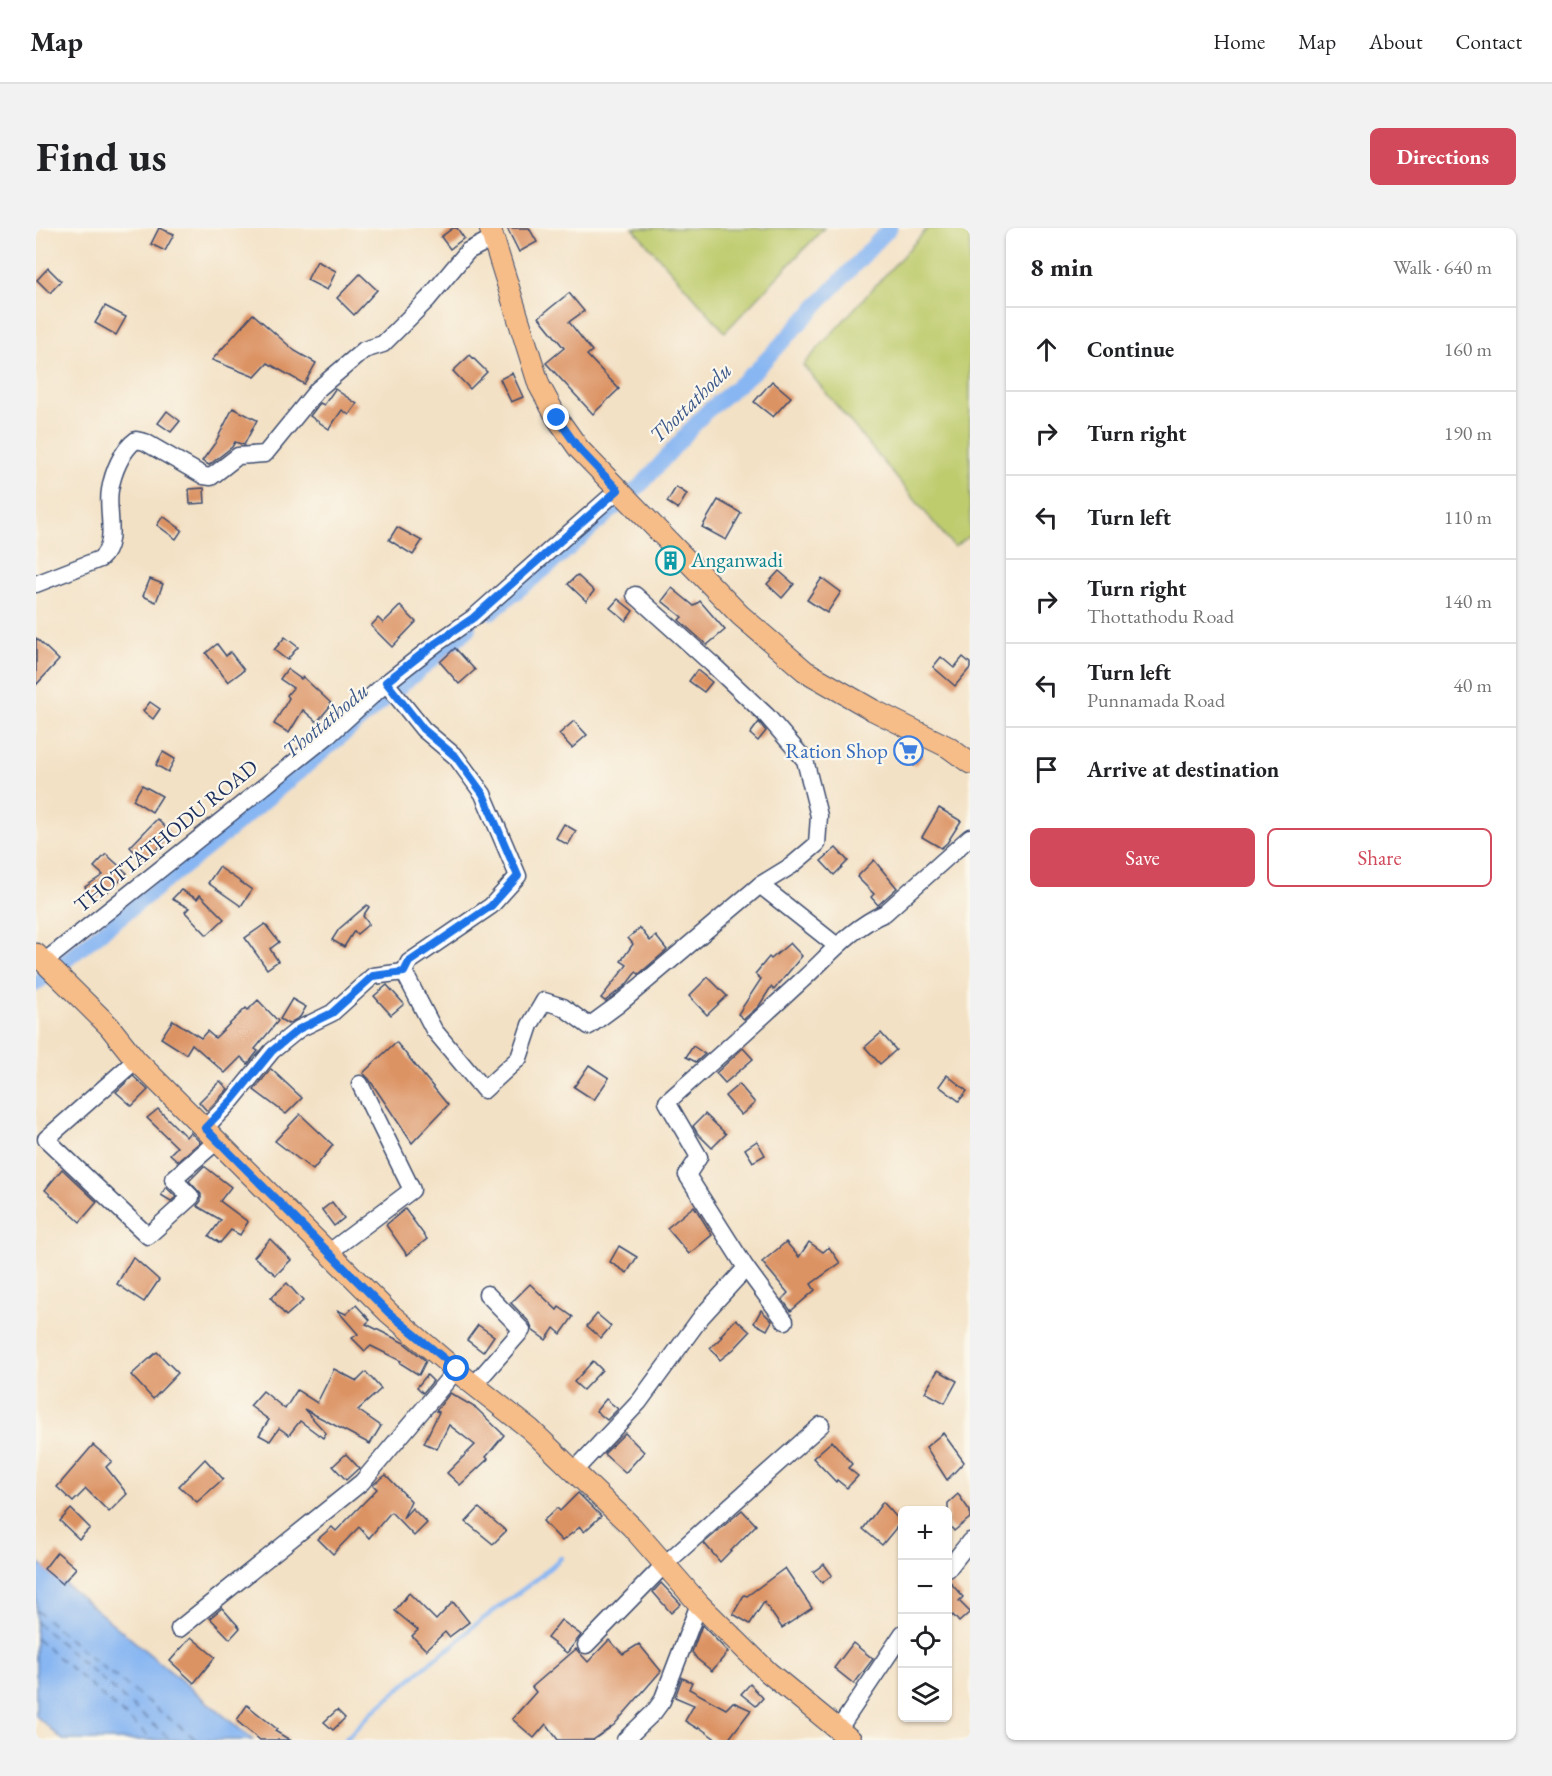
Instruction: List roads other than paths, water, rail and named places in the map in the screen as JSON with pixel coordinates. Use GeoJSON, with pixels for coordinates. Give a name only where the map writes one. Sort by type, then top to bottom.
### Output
{"type":"FeatureCollection","features":[{"type":"Feature","properties":{"kind":"main road"},"geometry":{"type":"LineString","coordinates":[[492,233],[539,385],[557,418],[579,449],[740,615],[805,671],[873,710],[948,747],[970,763]]}},
{"type":"Feature","properties":{"kind":"main road"},"geometry":{"type":"LineString","coordinates":[[46,964],[110,1026],[136,1060],[389,1313],[530,1429],[632,1527],[699,1604],[768,1672],[844,1735]]}},
{"type":"Feature","properties":{"kind":"street"},"geometry":{"type":"LineString","coordinates":[[36,584],[100,559],[105,554],[109,545],[110,491],[117,467],[128,446],[136,440],[145,442],[204,476],[212,477],[238,456],[265,454],[318,389],[364,350],[383,344],[428,299],[468,252],[492,233]]}},
{"type":"Feature","properties":{"kind":"street","name":"THOTTATHODU ROAD"},"geometry":{"type":"LineString","coordinates":[[46,964],[390,688],[436,643],[473,618],[623,495]]}},
{"type":"Feature","properties":{"kind":"street"},"geometry":{"type":"LineString","coordinates":[[404,972],[434,1030],[484,1090],[519,1058],[530,1024],[544,1001],[563,1007],[589,1026],[619,1004],[760,885],[791,866],[817,844],[819,816],[805,760],[767,716],[635,595]]}},
{"type":"Feature","properties":{"kind":"street"},"geometry":{"type":"LineString","coordinates":[[390,688],[423,729],[456,757],[483,794],[518,876],[491,906],[409,962],[404,972]]}},
{"type":"Feature","properties":{"kind":"street"},"geometry":{"type":"LineString","coordinates":[[785,1321],[746,1268],[687,1175],[699,1157],[667,1102],[802,981],[837,946],[870,919],[885,913],[970,837]]}},
{"type":"Feature","properties":{"kind":"street"},"geometry":{"type":"LineString","coordinates":[[760,885],[837,946]]}},
{"type":"Feature","properties":{"kind":"street"},"geometry":{"type":"LineString","coordinates":[[136,1060],[46,1139],[148,1236],[191,1197],[173,1179],[211,1135],[232,1100],[272,1051],[299,1029],[332,1013],[373,976],[404,972]]}},
{"type":"Feature","properties":{"kind":"street"},"geometry":{"type":"LineString","coordinates":[[328,1253],[412,1190],[360,1084]]}},
{"type":"Feature","properties":{"kind":"street"},"geometry":{"type":"LineString","coordinates":[[574,1471],[639,1402],[702,1316],[746,1268]]}},
{"type":"Feature","properties":{"kind":"street"},"geometry":{"type":"LineString","coordinates":[[474,1385],[522,1330],[487,1294]]}},
{"type":"Feature","properties":{"kind":"street"},"geometry":{"type":"LineString","coordinates":[[179,1629],[362,1482],[457,1369]]}},
{"type":"Feature","properties":{"kind":"street"},"geometry":{"type":"LineString","coordinates":[[586,1645],[664,1564],[821,1425]]}},
{"type":"Feature","properties":{"kind":"street"},"geometry":{"type":"LineString","coordinates":[[952,1564],[970,1541]]}},
{"type":"Feature","properties":{"kind":"street"},"geometry":{"type":"LineString","coordinates":[[625,1740],[662,1701],[699,1604]]}},
{"type":"Feature","properties":{"kind":"street"},"geometry":{"type":"LineString","coordinates":[[844,1735],[898,1642]]}},
{"type":"Feature","properties":{"kind":"water"},"geometry":{"type":"Polygon","coordinates":[[[36,1560],[253,1740],[63,1740],[36,1716],[36,1560]]]}},
{"type":"Feature","properties":{"kind":"waterway","name":"Thottathodu"},"geometry":{"type":"LineString","coordinates":[[491,612],[553,563],[644,482],[705,413],[756,370],[890,228]]}},
{"type":"Feature","properties":{"kind":"waterway","name":"Thottathodu"},"geometry":{"type":"LineString","coordinates":[[36,984],[222,837],[469,629]]}},
{"type":"Feature","properties":{"kind":"waterway"},"geometry":{"type":"LineString","coordinates":[[345,1740],[370,1714],[434,1659],[561,1558]]}},
{"type":"Feature","properties":{"kind":"place","name":"Anganwadi"},"geometry":{"type":"Point","coordinates":[670,560]}},
{"type":"Feature","properties":{"kind":"place","name":"Ration Shop"},"geometry":{"type":"Point","coordinates":[909,751]}}]}
